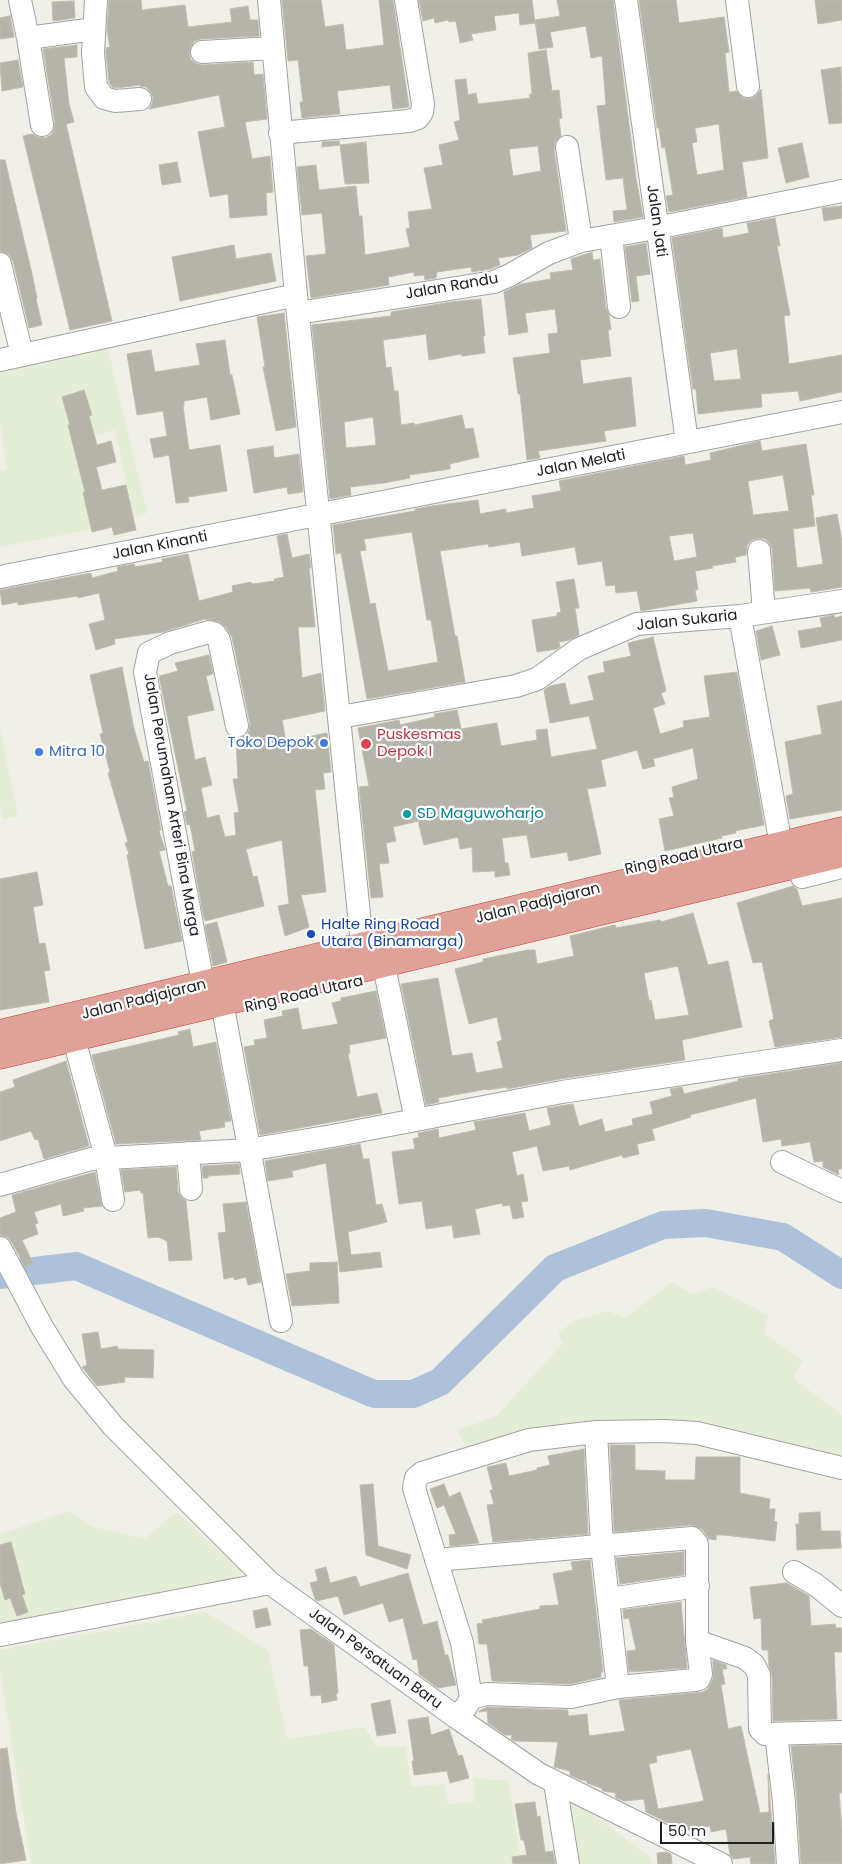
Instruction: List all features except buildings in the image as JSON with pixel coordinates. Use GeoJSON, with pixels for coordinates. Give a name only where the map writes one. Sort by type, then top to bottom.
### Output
{"type":"FeatureCollection","features":[{"type":"Feature","properties":{"kind":"highway","name":"Jalan Padjajaran"},"geometry":{"type":"LineString","coordinates":[[0,1034],[444,921],[842,831]]}},
{"type":"Feature","properties":{"kind":"highway","name":"Jalan Padjajaran"},"geometry":{"type":"LineString","coordinates":[[0,1055],[523,936],[842,853]]}},
{"type":"Feature","properties":{"kind":"street"},"geometry":{"type":"LineString","coordinates":[[20,0],[42,125]]}},
{"type":"Feature","properties":{"kind":"street"},"geometry":{"type":"LineString","coordinates":[[96,0],[93,53],[96,87],[104,98],[115,101],[140,98]]}},
{"type":"Feature","properties":{"kind":"street"},"geometry":{"type":"LineString","coordinates":[[269,0],[280,133],[361,934]]}},
{"type":"Feature","properties":{"kind":"street"},"geometry":{"type":"LineString","coordinates":[[280,133],[409,121],[418,118],[422,112],[423,104],[406,0]]}},
{"type":"Feature","properties":{"kind":"street","name":"Jalan Jati"},"geometry":{"type":"LineString","coordinates":[[626,0],[687,442]]}},
{"type":"Feature","properties":{"kind":"street"},"geometry":{"type":"LineString","coordinates":[[737,0],[748,86]]}},
{"type":"Feature","properties":{"kind":"street"},"geometry":{"type":"LineString","coordinates":[[28,38],[94,29]]}},
{"type":"Feature","properties":{"kind":"street"},"geometry":{"type":"LineString","coordinates":[[202,52],[273,48]]}},
{"type":"Feature","properties":{"kind":"street"},"geometry":{"type":"LineString","coordinates":[[567,147],[581,241]]}},
{"type":"Feature","properties":{"kind":"street","name":"Jalan Randu"},"geometry":{"type":"LineString","coordinates":[[0,360],[297,304],[494,282],[549,253],[581,241],[842,191]]}},
{"type":"Feature","properties":{"kind":"street"},"geometry":{"type":"LineString","coordinates":[[611,236],[620,307]]}},
{"type":"Feature","properties":{"kind":"street"},"geometry":{"type":"LineString","coordinates":[[0,264],[22,355]]}},
{"type":"Feature","properties":{"kind":"street","name":"Jalan Melati"},"geometry":{"type":"LineString","coordinates":[[320,514],[842,412]]}},
{"type":"Feature","properties":{"kind":"street","name":"Jalan Kinanti"},"geometry":{"type":"LineString","coordinates":[[0,577],[320,514]]}},
{"type":"Feature","properties":{"kind":"street"},"geometry":{"type":"LineString","coordinates":[[759,551],[764,612]]}},
{"type":"Feature","properties":{"kind":"street","name":"Jalan Sukaria"},"geometry":{"type":"LineString","coordinates":[[340,717],[516,686],[536,679],[579,649],[637,624],[740,616],[842,601]]}},
{"type":"Feature","properties":{"kind":"street"},"geometry":{"type":"LineString","coordinates":[[740,616],[779,834]]}},
{"type":"Feature","properties":{"kind":"street","name":"Jalan Perumahan Arteri Bina Marga"},"geometry":{"type":"LineString","coordinates":[[200,973],[145,672],[149,653],[170,643],[209,632],[215,634],[219,640],[236,726]]}},
{"type":"Feature","properties":{"kind":"street","name":"Ring Road Utara"},"geometry":{"type":"LineString","coordinates":[[0,1021],[361,934],[444,921],[842,819]]}},
{"type":"Feature","properties":{"kind":"street","name":"Ring Road Utara"},"geometry":{"type":"LineString","coordinates":[[0,1068],[386,976],[523,936],[842,867]]}},
{"type":"Feature","properties":{"kind":"street"},"geometry":{"type":"LineString","coordinates":[[386,976],[416,1120]]}},
{"type":"Feature","properties":{"kind":"street"},"geometry":{"type":"LineString","coordinates":[[224,1014],[281,1321]]}},
{"type":"Feature","properties":{"kind":"street"},"geometry":{"type":"LineString","coordinates":[[77,1050],[106,1157],[113,1200]]}},
{"type":"Feature","properties":{"kind":"street"},"geometry":{"type":"LineString","coordinates":[[0,1185],[91,1159],[248,1150],[562,1092],[842,1050]]}},
{"type":"Feature","properties":{"kind":"street"},"geometry":{"type":"LineString","coordinates":[[188,1153],[191,1189]]}},
{"type":"Feature","properties":{"kind":"street"},"geometry":{"type":"LineString","coordinates":[[782,1162],[842,1191]]}},
{"type":"Feature","properties":{"kind":"street","name":"Jalan Persatuan Baru"},"geometry":{"type":"LineString","coordinates":[[0,1248],[42,1327],[74,1379],[113,1426],[270,1583],[456,1717],[555,1783],[721,1864]]}},
{"type":"Feature","properties":{"kind":"street"},"geometry":{"type":"LineString","coordinates":[[472,1698],[462,1643],[414,1488],[416,1478],[432,1469],[529,1440],[596,1432],[664,1431],[697,1434],[842,1468]]}},
{"type":"Feature","properties":{"kind":"street"},"geometry":{"type":"LineString","coordinates":[[596,1432],[602,1547],[618,1687]]}},
{"type":"Feature","properties":{"kind":"street"},"geometry":{"type":"LineString","coordinates":[[436,1560],[692,1538],[697,1544],[697,1641],[701,1674],[699,1679],[618,1687],[571,1697],[486,1694],[472,1698],[456,1717]]}},
{"type":"Feature","properties":{"kind":"street"},"geometry":{"type":"LineString","coordinates":[[794,1572],[816,1585],[842,1606]]}},
{"type":"Feature","properties":{"kind":"street"},"geometry":{"type":"LineString","coordinates":[[0,1635],[270,1583]]}},
{"type":"Feature","properties":{"kind":"street"},"geometry":{"type":"LineString","coordinates":[[609,1599],[698,1586]]}},
{"type":"Feature","properties":{"kind":"street"},"geometry":{"type":"LineString","coordinates":[[697,1641],[745,1658],[754,1665],[759,1675],[760,1730],[765,1734],[842,1732]]}},
{"type":"Feature","properties":{"kind":"street"},"geometry":{"type":"LineString","coordinates":[[776,1734],[784,1802],[788,1864]]}},
{"type":"Feature","properties":{"kind":"street"},"geometry":{"type":"LineString","coordinates":[[555,1783],[568,1864]]}},
{"type":"Feature","properties":{"kind":"green space"},"geometry":{"type":"Polygon","coordinates":[[[107,345],[147,513],[134,517],[115,430],[78,440],[98,528],[0,547],[0,471],[7,469],[0,424],[0,367],[107,345]]]}},
{"type":"Feature","properties":{"kind":"green space"},"geometry":{"type":"Polygon","coordinates":[[[0,727],[18,816],[3,819],[0,805],[0,727]]]}},
{"type":"Feature","properties":{"kind":"green space"},"geometry":{"type":"Polygon","coordinates":[[[672,1282],[692,1294],[713,1287],[768,1315],[764,1333],[803,1361],[793,1378],[842,1415],[842,1456],[649,1424],[470,1453],[457,1430],[497,1416],[563,1343],[558,1333],[574,1321],[608,1311],[625,1318],[672,1282]]]}},
{"type":"Feature","properties":{"kind":"green space"},"geometry":{"type":"Polygon","coordinates":[[[69,1511],[93,1527],[145,1539],[176,1512],[242,1571],[233,1583],[0,1628],[0,1534],[69,1511]]]}},
{"type":"Feature","properties":{"kind":"green space"},"geometry":{"type":"Polygon","coordinates":[[[205,1612],[268,1650],[287,1739],[365,1727],[376,1747],[406,1747],[411,1787],[444,1784],[448,1804],[474,1802],[474,1778],[509,1781],[521,1864],[31,1864],[0,1671],[0,1650],[205,1612]]]}},
{"type":"Feature","properties":{"kind":"green space"},"geometry":{"type":"Polygon","coordinates":[[[570,1797],[651,1858],[652,1864],[578,1864],[570,1797]]]}},
{"type":"Feature","properties":{"kind":"waterway"},"geometry":{"type":"LineString","coordinates":[[0,1275],[76,1266],[374,1394],[413,1394],[440,1382],[555,1268],[663,1225],[706,1223],[783,1237],[842,1275]]}},
{"type":"Feature","properties":{"kind":"place","name":"Toko Depok"},"geometry":{"type":"Point","coordinates":[324,743]}},
{"type":"Feature","properties":{"kind":"place","name":"Puskesmas Depok I"},"geometry":{"type":"Point","coordinates":[366,744]}},
{"type":"Feature","properties":{"kind":"place","name":"Mitra 10"},"geometry":{"type":"Point","coordinates":[39,752]}},
{"type":"Feature","properties":{"kind":"place","name":"SD Maguwoharjo"},"geometry":{"type":"Point","coordinates":[407,814]}},
{"type":"Feature","properties":{"kind":"place","name":"Halte Ring Road Utara (Binamarga)"},"geometry":{"type":"Point","coordinates":[311,934]}}]}
